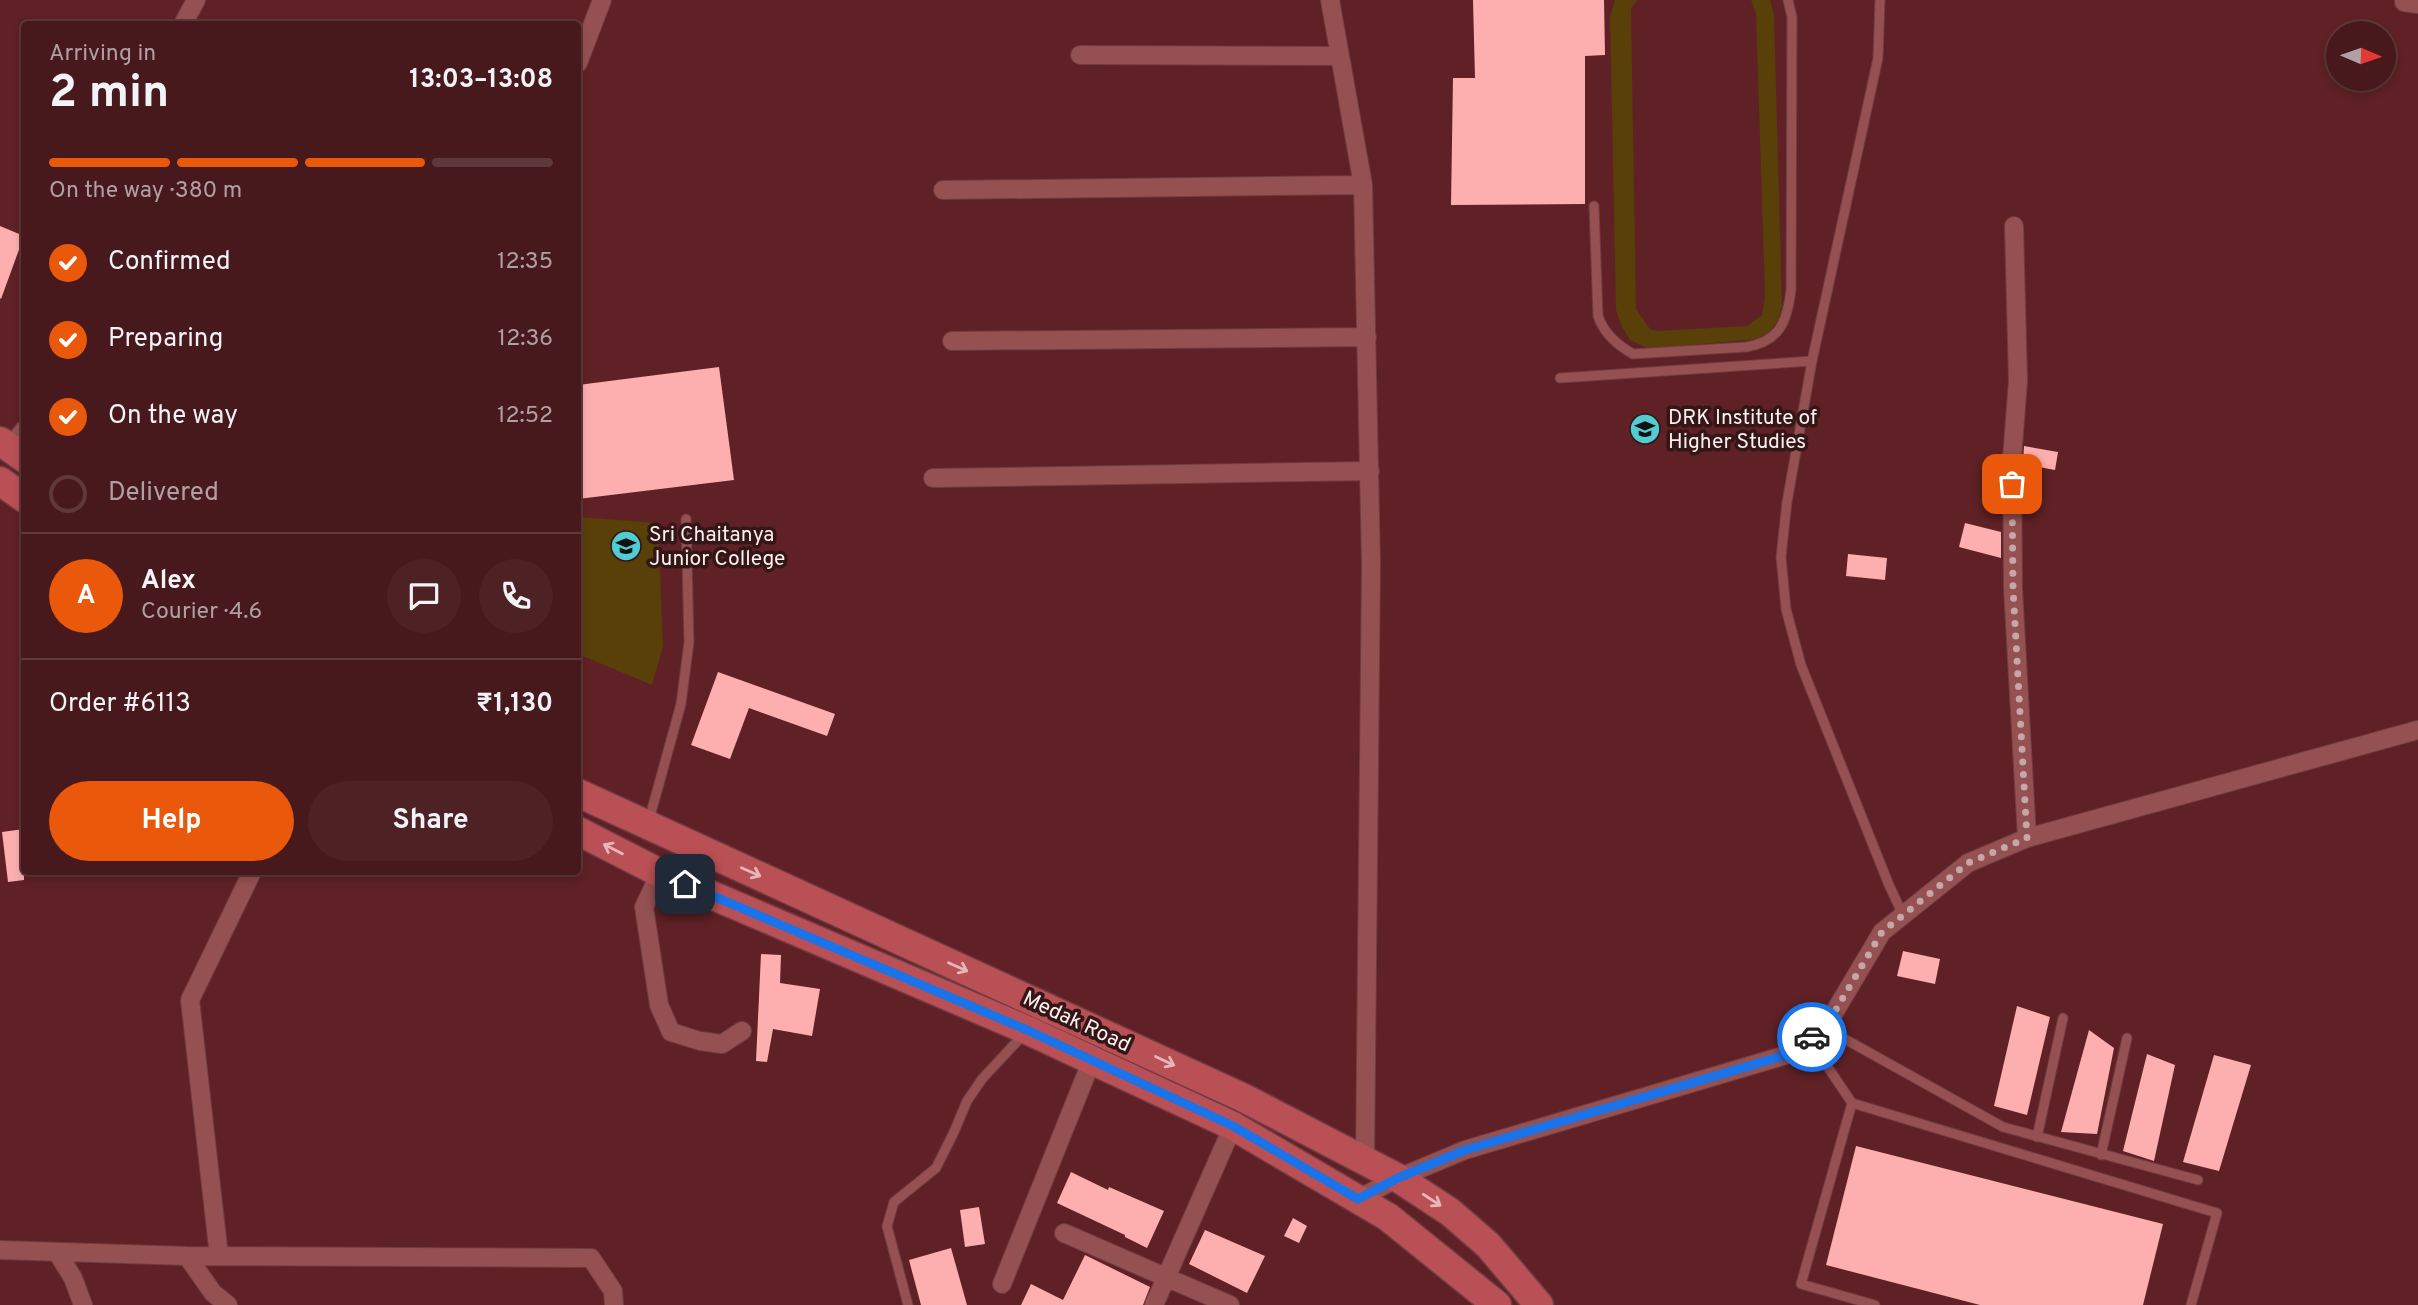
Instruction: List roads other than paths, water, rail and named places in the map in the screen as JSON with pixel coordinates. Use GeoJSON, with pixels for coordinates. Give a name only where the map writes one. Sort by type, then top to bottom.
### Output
{"type":"FeatureCollection","features":[{"type":"Feature","properties":{"kind":"main road"},"geometry":{"type":"LineString","coordinates":[[0,481],[21,496]]}},
{"type":"Feature","properties":{"kind":"main road","name":"Medak Road"},"geometry":{"type":"LineString","coordinates":[[581,794],[1232,1092],[1398,1178],[1450,1212],[1488,1245],[1539,1305]]}},
{"type":"Feature","properties":{"kind":"main road","name":"Medak Road"},"geometry":{"type":"LineString","coordinates":[[581,833],[660,873],[1027,1030],[1233,1126],[1388,1216],[1497,1305]]}},
{"type":"Feature","properties":{"kind":"street"},"geometry":{"type":"LineString","coordinates":[[185,21],[196,0]]}},
{"type":"Feature","properties":{"kind":"street"},"geometry":{"type":"LineString","coordinates":[[581,55],[602,0]]}},
{"type":"Feature","properties":{"kind":"street"},"geometry":{"type":"LineString","coordinates":[[1330,0],[1363,185],[1371,564],[1365,1161]]}},
{"type":"Feature","properties":{"kind":"street"},"geometry":{"type":"LineString","coordinates":[[1080,55],[1340,56]]}},
{"type":"Feature","properties":{"kind":"street"},"geometry":{"type":"LineString","coordinates":[[943,190],[1363,185]]}},
{"type":"Feature","properties":{"kind":"street"},"geometry":{"type":"LineString","coordinates":[[2014,226],[2018,381],[2012,458],[2013,588],[2027,838]]}},
{"type":"Feature","properties":{"kind":"street"},"geometry":{"type":"LineString","coordinates":[[952,341],[1367,337]]}},
{"type":"Feature","properties":{"kind":"street"},"geometry":{"type":"LineString","coordinates":[[933,478],[1370,471]]}},
{"type":"Feature","properties":{"kind":"street"},"geometry":{"type":"LineString","coordinates":[[1358,1199],[1398,1178],[1465,1150],[1786,1055],[1825,1028],[1882,932],[1968,863],[2027,838],[2418,730]]}},
{"type":"Feature","properties":{"kind":"street"},"geometry":{"type":"LineString","coordinates":[[660,873],[644,907],[659,1005],[671,1032],[700,1041],[722,1044],[741,1031]]}},
{"type":"Feature","properties":{"kind":"street"},"geometry":{"type":"LineString","coordinates":[[219,1256],[190,1000],[249,875]]}},
{"type":"Feature","properties":{"kind":"street"},"geometry":{"type":"LineString","coordinates":[[1002,1284],[1092,1060]]}},
{"type":"Feature","properties":{"kind":"street"},"geometry":{"type":"LineString","coordinates":[[1154,1305],[1233,1126]]}},
{"type":"Feature","properties":{"kind":"street"},"geometry":{"type":"LineString","coordinates":[[1064,1233],[1230,1305]]}},
{"type":"Feature","properties":{"kind":"street"},"geometry":{"type":"LineString","coordinates":[[0,1250],[187,1256],[591,1258],[613,1291],[614,1305]]}},
{"type":"Feature","properties":{"kind":"street"},"geometry":{"type":"LineString","coordinates":[[57,1252],[73,1278],[83,1305]]}},
{"type":"Feature","properties":{"kind":"street"},"geometry":{"type":"LineString","coordinates":[[187,1256],[213,1293],[228,1305]]}},
{"type":"Feature","properties":{"kind":"lane"},"geometry":{"type":"LineString","coordinates":[[1594,206],[1598,316],[1602,328],[1619,346],[1633,354],[1746,347],[1760,345],[1775,336],[1788,314],[1791,290],[1792,17],[1788,0]]}},
{"type":"Feature","properties":{"kind":"lane"},"geometry":{"type":"LineString","coordinates":[[1880,0],[1878,58],[1812,361],[1787,502],[1781,557],[1786,609],[1801,665],[1903,915]]}},
{"type":"Feature","properties":{"kind":"lane"},"geometry":{"type":"LineString","coordinates":[[1560,378],[1812,361]]}},
{"type":"Feature","properties":{"kind":"lane"},"geometry":{"type":"LineString","coordinates":[[648,825],[681,704],[689,642],[686,519]]}},
{"type":"Feature","properties":{"kind":"lane"},"geometry":{"type":"LineString","coordinates":[[2037,1137],[2063,1018]]}},
{"type":"Feature","properties":{"kind":"lane"},"geometry":{"type":"LineString","coordinates":[[1825,1028],[2003,1128],[2198,1180]]}},
{"type":"Feature","properties":{"kind":"lane"},"geometry":{"type":"LineString","coordinates":[[908,1305],[887,1226],[894,1202],[936,1168],[967,1101],[982,1079],[1027,1030]]}},
{"type":"Feature","properties":{"kind":"lane"},"geometry":{"type":"LineString","coordinates":[[2101,1155],[2127,1038]]}},
{"type":"Feature","properties":{"kind":"lane"},"geometry":{"type":"LineString","coordinates":[[1809,1039],[1852,1103],[2217,1213],[2191,1305]]}},
{"type":"Feature","properties":{"kind":"lane"},"geometry":{"type":"LineString","coordinates":[[1852,1103],[1801,1284],[1875,1305]]}},
{"type":"Feature","properties":{"kind":"place","name":"DRK Institute of Higher Studies"},"geometry":{"type":"Point","coordinates":[1645,429]}},
{"type":"Feature","properties":{"kind":"place","name":"Sri Chaitanya Junior College"},"geometry":{"type":"Point","coordinates":[626,546]}}]}
